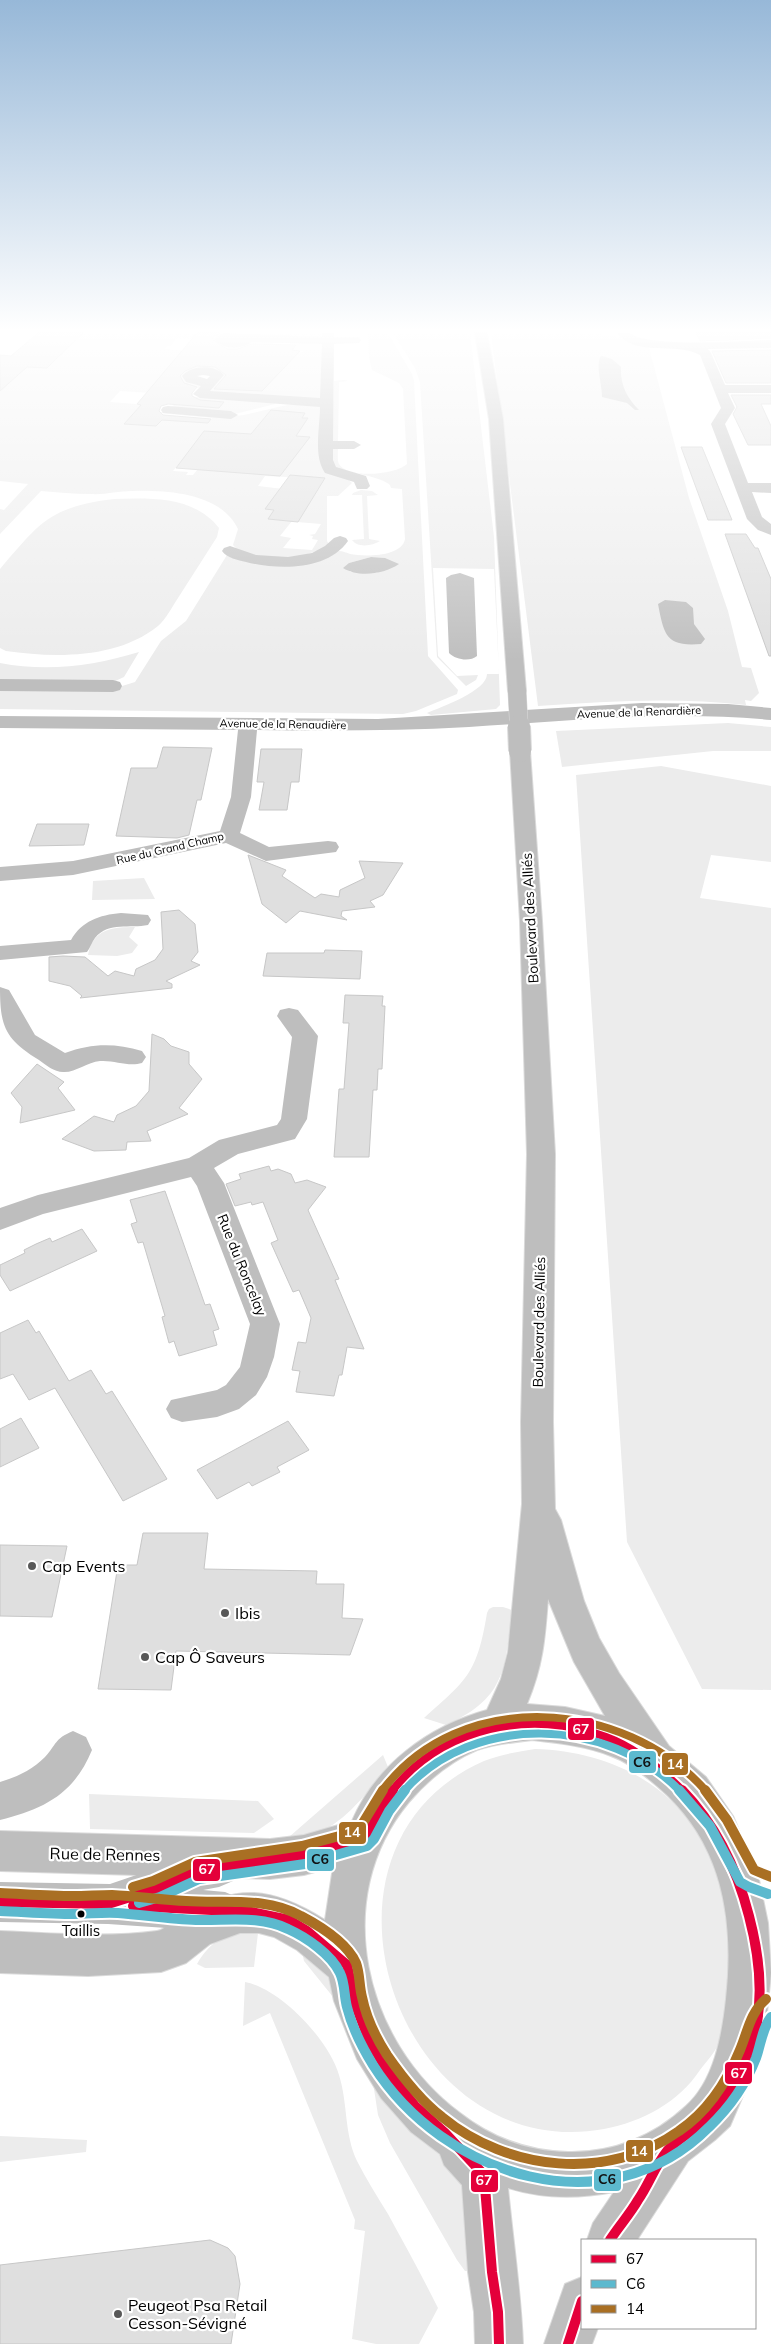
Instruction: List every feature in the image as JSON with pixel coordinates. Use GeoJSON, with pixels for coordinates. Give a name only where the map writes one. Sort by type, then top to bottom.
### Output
{"type":"FeatureCollection","features":[{"type":"Feature","properties":{"kind":"main road","name":"Boulevard des Alliés"},"geometry":{"type":"LineString","coordinates":[[498,442],[517,691],[531,921],[542,1154],[538,1422],[539,1504],[526,1652],[519,1679],[499,1726]]}},
{"type":"Feature","properties":{"kind":"main road"},"geometry":{"type":"LineString","coordinates":[[725,442],[756,519],[764,527],[771,530]]}},
{"type":"Feature","properties":{"kind":"main road"},"geometry":{"type":"LineString","coordinates":[[354,445],[326,445],[327,465],[330,470],[361,479],[362,486]]}},
{"type":"Feature","properties":{"kind":"main road"},"geometry":{"type":"LineString","coordinates":[[743,487],[771,488]]}},
{"type":"Feature","properties":{"kind":"main road"},"geometry":{"type":"LineString","coordinates":[[230,551],[238,556],[262,562],[287,562],[310,557],[335,548],[340,541]]}},
{"type":"Feature","properties":{"kind":"main road"},"geometry":{"type":"LineString","coordinates":[[0,685],[113,686]]}},
{"type":"Feature","properties":{"kind":"main road","name":"Avenue de la Renardière"},"geometry":{"type":"LineString","coordinates":[[566,714],[680,708],[771,714]]}},
{"type":"Feature","properties":{"kind":"main road","name":"Avenue de la Renaudière"},"geometry":{"type":"LineString","coordinates":[[0,722],[422,723],[566,714]]}},
{"type":"Feature","properties":{"kind":"main road","name":"Rue du Grand Champ"},"geometry":{"type":"LineString","coordinates":[[0,874],[73,868],[229,836],[241,798],[248,724]]}},
{"type":"Feature","properties":{"kind":"main road"},"geometry":{"type":"LineString","coordinates":[[229,836],[266,854],[328,847]]}},
{"type":"Feature","properties":{"kind":"main road"},"geometry":{"type":"LineString","coordinates":[[0,953],[79,948],[84,934],[100,923],[124,919],[140,920]]}},
{"type":"Feature","properties":{"kind":"main road"},"geometry":{"type":"LineString","coordinates":[[0,995],[26,1040],[64,1064],[78,1056],[99,1053],[118,1052],[133,1057]]}},
{"type":"Feature","properties":{"kind":"main road"},"geometry":{"type":"LineString","coordinates":[[0,1219],[38,1205],[198,1166],[211,1154],[230,1145],[286,1132],[294,1119],[305,1036],[289,1016]]}},
{"type":"Feature","properties":{"kind":"main road","name":"Rue du Roncelay"},"geometry":{"type":"LineString","coordinates":[[182,1409],[227,1400],[246,1386],[255,1370],[262,1346],[265,1324],[210,1183],[198,1166]]}},
{"type":"Feature","properties":{"kind":"main road","name":"Boulevard des Alliés"},"geometry":{"type":"LineString","coordinates":[[539,1504],[570,1612],[592,1663],[622,1712],[658,1761]]}},
{"type":"Feature","properties":{"kind":"main road"},"geometry":{"type":"LineString","coordinates":[[446,2133],[480,2154],[519,2168],[559,2175],[598,2174],[636,2164],[671,2147],[697,2128],[720,2103],[738,2076],[766,2010],[764,1944],[759,1910],[760,1881],[711,1811],[686,1784],[658,1761],[628,1743],[580,1727],[532,1722],[499,1726],[474,1733],[450,1744],[427,1758],[406,1776],[382,1804],[364,1838],[353,1867],[346,1898],[344,1932],[346,1965],[355,2003],[369,2040],[390,2075],[415,2106],[446,2133],[484,2175],[492,2272],[498,2312],[499,2344]]}},
{"type":"Feature","properties":{"kind":"main road"},"geometry":{"type":"LineString","coordinates":[[0,1801],[28,1794],[58,1771],[73,1750]]}},
{"type":"Feature","properties":{"kind":"main road","name":"Rue de Rennes"},"geometry":{"type":"LineString","coordinates":[[108,1904],[156,1889],[197,1870],[304,1855],[364,1838]]}},
{"type":"Feature","properties":{"kind":"main road","name":"Rue de Rennes"},"geometry":{"type":"LineString","coordinates":[[0,1851],[270,1860]]}},
{"type":"Feature","properties":{"kind":"main road","name":"Rue de Rennes"},"geometry":{"type":"LineString","coordinates":[[0,1902],[108,1904],[163,1910],[251,1912],[289,1920],[307,1931],[346,1965]]}},
{"type":"Feature","properties":{"kind":"main road","name":"Rue de Rennes"},"geometry":{"type":"LineString","coordinates":[[0,1952],[104,1956],[167,1950],[194,1929],[234,1913]]}},
{"type":"Feature","properties":{"kind":"main road"},"geometry":{"type":"LineString","coordinates":[[611,2239],[671,2147]]}},
{"type":"Feature","properties":{"kind":"main road"},"geometry":{"type":"LineString","coordinates":[[568,2344],[581,2304]]}},
{"type":"Feature","properties":{"kind":"shaded area"},"geometry":{"type":"Polygon","coordinates":[[[0,442],[235,442],[226,450],[240,450],[232,462],[188,457],[182,460],[173,471],[188,472],[186,475],[193,475],[198,469],[219,471],[222,466],[259,470],[263,465],[270,465],[272,463],[255,461],[263,453],[249,452],[257,442],[297,445],[299,442],[320,442],[321,464],[325,470],[352,483],[338,496],[327,496],[327,541],[330,546],[307,554],[266,560],[253,558],[242,553],[233,545],[238,529],[230,517],[219,508],[192,496],[161,491],[127,491],[96,494],[41,491],[0,534],[0,509],[4,510],[28,484],[0,481],[0,442]],[[265,476],[258,486],[292,490],[295,486],[318,488],[324,478],[287,479],[288,477],[265,476]],[[278,495],[266,509],[277,510],[268,519],[292,521],[280,536],[291,538],[283,548],[312,550],[318,540],[312,539],[313,536],[309,535],[315,534],[321,524],[297,522],[302,512],[296,511],[298,508],[294,507],[299,506],[305,497],[278,495]]]}},
{"type":"Feature","properties":{"kind":"shaded area"},"geometry":{"type":"Polygon","coordinates":[[[406,442],[417,442],[428,656],[458,690],[457,694],[416,711],[403,714],[0,709],[0,687],[119,687],[135,682],[161,641],[186,621],[227,555],[239,560],[272,563],[334,551],[356,555],[373,555],[397,549],[405,539],[402,489],[391,488],[386,482],[354,472],[372,474],[401,468],[407,464],[406,442]],[[371,557],[349,563],[350,572],[377,573],[385,558],[371,557]]]}},
{"type":"Feature","properties":{"kind":"shaded area"},"geometry":{"type":"Polygon","coordinates":[[[424,442],[483,442],[494,537],[499,665],[494,569],[433,568],[438,656],[457,676],[478,675],[476,680],[466,686],[437,657],[424,442]]]}},
{"type":"Feature","properties":{"kind":"shaded area"},"geometry":{"type":"Polygon","coordinates":[[[505,442],[674,442],[689,498],[728,611],[742,667],[751,668],[759,693],[751,701],[745,700],[746,705],[668,700],[538,706],[505,442]]]}},
{"type":"Feature","properties":{"kind":"shaded area"},"geometry":{"type":"Polygon","coordinates":[[[332,448],[338,448],[338,462],[344,469],[351,471],[334,467],[332,448]]]}},
{"type":"Feature","properties":{"kind":"shaded area"},"geometry":{"type":"Polygon","coordinates":[[[361,490],[372,491],[378,495],[367,496],[369,539],[380,541],[369,545],[361,545],[352,540],[364,539],[362,495],[352,495],[361,490]]]}},
{"type":"Feature","properties":{"kind":"shaded area"},"geometry":{"type":"Polygon","coordinates":[[[114,499],[157,499],[185,504],[209,518],[219,528],[217,537],[164,620],[142,637],[124,645],[85,654],[45,655],[6,651],[0,648],[0,569],[26,539],[48,519],[60,512],[75,507],[114,499]]]}},
{"type":"Feature","properties":{"kind":"shaded area"},"geometry":{"type":"Polygon","coordinates":[[[371,557],[385,558],[399,564],[371,574],[356,573],[343,568],[349,563],[371,557]]]}},
{"type":"Feature","properties":{"kind":"shaded area"},"geometry":{"type":"Polygon","coordinates":[[[460,573],[474,578],[477,656],[467,660],[455,657],[449,653],[446,578],[460,573]]]}},
{"type":"Feature","properties":{"kind":"shaded area"},"geometry":{"type":"Polygon","coordinates":[[[665,600],[686,602],[693,608],[694,624],[705,639],[701,644],[680,643],[669,637],[662,624],[658,604],[665,600]]]}},
{"type":"Feature","properties":{"kind":"shaded area"},"geometry":{"type":"Polygon","coordinates":[[[139,652],[124,677],[111,683],[0,682],[0,663],[35,667],[70,666],[105,661],[139,652]]]}},
{"type":"Feature","properties":{"kind":"shaded area"},"geometry":{"type":"Polygon","coordinates":[[[487,674],[499,674],[500,705],[496,709],[431,715],[427,713],[452,703],[472,692],[485,680],[487,674]]]}},
{"type":"Feature","properties":{"kind":"shaded area"},"geometry":{"type":"Polygon","coordinates":[[[728,723],[771,727],[771,751],[713,751],[562,767],[556,731],[728,723]]]}},
{"type":"Feature","properties":{"kind":"shaded area"},"geometry":{"type":"Polygon","coordinates":[[[661,766],[771,786],[771,862],[711,855],[700,898],[771,908],[771,1690],[702,1689],[627,1542],[576,775],[661,766]]]}},
{"type":"Feature","properties":{"kind":"shaded area"},"geometry":{"type":"Polygon","coordinates":[[[144,878],[155,899],[92,900],[93,881],[144,878]]]}},
{"type":"Feature","properties":{"kind":"shaded area"},"geometry":{"type":"Polygon","coordinates":[[[135,927],[129,937],[138,945],[132,953],[117,956],[88,955],[94,940],[105,931],[135,927]]]}},
{"type":"Feature","properties":{"kind":"shaded area"},"geometry":{"type":"Polygon","coordinates":[[[493,1607],[503,1607],[512,1610],[507,1649],[499,1680],[481,1704],[466,1715],[446,1725],[424,1718],[451,1694],[468,1673],[479,1649],[487,1613],[493,1607]]]}},
{"type":"Feature","properties":{"kind":"shaded area"},"geometry":{"type":"Polygon","coordinates":[[[535,1749],[583,1755],[628,1771],[667,1797],[684,1814],[714,1859],[737,1954],[737,1974],[728,2015],[720,2041],[711,2056],[681,2092],[670,2101],[646,2116],[604,2129],[531,2127],[470,2099],[424,2051],[393,1991],[382,1925],[391,1860],[425,1803],[484,1761],[535,1749]]]}},
{"type":"Feature","properties":{"kind":"shaded area"},"geometry":{"type":"Polygon","coordinates":[[[383,1755],[388,1767],[363,1798],[343,1817],[321,1832],[307,1837],[289,1837],[383,1755]]]}},
{"type":"Feature","properties":{"kind":"shaded area"},"geometry":{"type":"Polygon","coordinates":[[[89,1794],[258,1801],[274,1819],[254,1833],[90,1829],[89,1794]]]}},
{"type":"Feature","properties":{"kind":"shaded area"},"geometry":{"type":"Polygon","coordinates":[[[244,1930],[258,1933],[254,1967],[205,1968],[197,1964],[207,1950],[217,1941],[244,1930]]]}},
{"type":"Feature","properties":{"kind":"shaded area"},"geometry":{"type":"Polygon","coordinates":[[[300,1943],[311,1943],[464,2173],[476,2272],[465,2271],[457,2260],[390,2143],[378,2115],[372,2076],[346,2013],[304,1961],[300,1943]]]}},
{"type":"Feature","properties":{"kind":"shaded area"},"geometry":{"type":"Polygon","coordinates":[[[245,1982],[259,1987],[288,2005],[314,2032],[334,2061],[342,2086],[350,2140],[357,2161],[420,2272],[438,2308],[419,2344],[376,2344],[352,2339],[365,2231],[354,2229],[355,2220],[270,2013],[243,2026],[245,1982]]]}},
{"type":"Feature","properties":{"kind":"shaded area"},"geometry":{"type":"Polygon","coordinates":[[[0,2136],[87,2140],[86,2152],[0,2162],[0,2136]]]}},
{"type":"Feature","properties":{"kind":"building"},"geometry":{"type":"Polygon","coordinates":[[[195,442],[306,442],[280,476],[176,468],[195,442]]]}},
{"type":"Feature","properties":{"kind":"building"},"geometry":{"type":"Polygon","coordinates":[[[747,442],[771,442],[771,445],[748,445],[747,442]]]}},
{"type":"Feature","properties":{"kind":"building"},"geometry":{"type":"Polygon","coordinates":[[[681,447],[702,447],[732,520],[708,520],[681,447]]]}},
{"type":"Feature","properties":{"kind":"building"},"geometry":{"type":"Polygon","coordinates":[[[290,475],[325,478],[298,522],[268,519],[274,510],[265,509],[290,475]]]}},
{"type":"Feature","properties":{"kind":"building"},"geometry":{"type":"Polygon","coordinates":[[[725,534],[746,534],[755,548],[758,548],[771,579],[771,656],[769,656],[725,534]]]}},
{"type":"Feature","properties":{"kind":"building"},"geometry":{"type":"Polygon","coordinates":[[[163,747],[212,748],[201,800],[197,800],[189,835],[177,838],[116,836],[131,768],[157,768],[163,747]]]}},
{"type":"Feature","properties":{"kind":"building"},"geometry":{"type":"Polygon","coordinates":[[[261,749],[302,749],[299,782],[291,782],[287,810],[259,810],[264,782],[257,782],[261,749]]]}},
{"type":"Feature","properties":{"kind":"building"},"geometry":{"type":"Polygon","coordinates":[[[37,824],[89,824],[84,845],[29,846],[37,824]]]}},
{"type":"Feature","properties":{"kind":"building"},"geometry":{"type":"Polygon","coordinates":[[[248,855],[286,870],[282,876],[315,898],[321,894],[339,897],[340,890],[365,878],[359,861],[403,863],[383,895],[370,901],[375,907],[342,911],[341,916],[347,920],[300,911],[286,923],[262,904],[248,855]]]}},
{"type":"Feature","properties":{"kind":"building"},"geometry":{"type":"Polygon","coordinates":[[[179,910],[195,924],[198,952],[191,961],[200,965],[166,981],[172,984],[172,988],[80,998],[82,996],[70,986],[49,981],[49,957],[63,956],[85,957],[108,976],[115,971],[134,976],[136,969],[155,960],[163,949],[161,912],[179,910]]]}},
{"type":"Feature","properties":{"kind":"building"},"geometry":{"type":"Polygon","coordinates":[[[325,950],[362,951],[360,979],[263,976],[267,953],[324,953],[325,950]]]}},
{"type":"Feature","properties":{"kind":"building"},"geometry":{"type":"Polygon","coordinates":[[[345,995],[383,996],[382,1006],[385,1006],[382,1069],[378,1069],[377,1090],[373,1090],[369,1157],[334,1157],[339,1089],[344,1089],[349,1023],[343,1023],[345,995]]]}},
{"type":"Feature","properties":{"kind":"building"},"geometry":{"type":"Polygon","coordinates":[[[152,1034],[164,1039],[171,1046],[189,1052],[189,1064],[202,1079],[179,1108],[188,1114],[147,1131],[151,1141],[127,1142],[126,1150],[94,1151],[62,1139],[94,1116],[114,1122],[117,1115],[136,1106],[149,1091],[152,1034]]]}},
{"type":"Feature","properties":{"kind":"building"},"geometry":{"type":"Polygon","coordinates":[[[37,1064],[64,1082],[58,1088],[75,1110],[20,1123],[22,1107],[11,1093],[37,1064]]]}},
{"type":"Feature","properties":{"kind":"building"},"geometry":{"type":"Polygon","coordinates":[[[269,1166],[271,1171],[278,1169],[291,1174],[295,1183],[307,1180],[326,1187],[308,1210],[339,1279],[335,1280],[364,1349],[347,1347],[342,1375],[339,1375],[334,1396],[296,1392],[300,1371],[292,1370],[298,1342],[306,1343],[311,1318],[299,1290],[293,1292],[271,1243],[278,1240],[263,1202],[252,1205],[251,1202],[235,1206],[226,1184],[241,1179],[239,1174],[269,1166]]]}},
{"type":"Feature","properties":{"kind":"building"},"geometry":{"type":"Polygon","coordinates":[[[165,1191],[205,1305],[210,1304],[219,1329],[213,1331],[217,1345],[179,1356],[174,1341],[169,1343],[162,1317],[165,1316],[143,1242],[138,1243],[131,1224],[137,1222],[130,1200],[165,1191]]]}},
{"type":"Feature","properties":{"kind":"building"},"geometry":{"type":"Polygon","coordinates":[[[82,1229],[97,1251],[10,1291],[0,1275],[0,1265],[25,1253],[24,1250],[36,1244],[50,1238],[52,1242],[82,1229]]]}},
{"type":"Feature","properties":{"kind":"building"},"geometry":{"type":"Polygon","coordinates":[[[28,1320],[36,1333],[39,1331],[69,1381],[91,1370],[106,1394],[112,1391],[167,1479],[123,1501],[55,1388],[29,1400],[13,1374],[0,1379],[0,1333],[28,1320]]]}},
{"type":"Feature","properties":{"kind":"building"},"geometry":{"type":"Polygon","coordinates":[[[21,1418],[39,1448],[0,1467],[0,1429],[21,1418]]]}},
{"type":"Feature","properties":{"kind":"building"},"geometry":{"type":"Polygon","coordinates":[[[288,1421],[309,1450],[277,1467],[280,1472],[252,1486],[249,1482],[217,1499],[197,1470],[288,1421]]]}},
{"type":"Feature","properties":{"kind":"building"},"geometry":{"type":"Polygon","coordinates":[[[143,1533],[208,1533],[204,1569],[317,1571],[316,1584],[344,1584],[342,1618],[363,1619],[350,1655],[176,1651],[171,1690],[98,1689],[118,1565],[137,1565],[143,1533]]]}},
{"type":"Feature","properties":{"kind":"building","name":"Cap Events"},"geometry":{"type":"Polygon","coordinates":[[[0,1545],[67,1546],[52,1617],[0,1616],[0,1545]]]}},
{"type":"Feature","properties":{"kind":"building","name":"Peugeot Psa Retail Cesson-Sévigné"},"geometry":{"type":"Polygon","coordinates":[[[210,2240],[228,2248],[235,2256],[240,2284],[231,2344],[0,2344],[0,2265],[210,2240]]]}},
{"type":"Feature","properties":{"kind":"transit line","name":"14"},"geometry":{"type":"LineString","coordinates":[[133,1887],[153,1881],[195,1862],[302,1846],[358,1831],[387,1785],[399,1771],[431,1745],[467,1727],[505,1718],[545,1716],[584,1721],[622,1733],[658,1752],[691,1776],[711,1797],[727,1820],[754,1870],[771,1877]]}},
{"type":"Feature","properties":{"kind":"transit line","name":"67"},"geometry":{"type":"LineString","coordinates":[[0,1902],[108,1904],[156,1889],[197,1871],[304,1855],[364,1838],[392,1791],[416,1765],[430,1754],[461,1737],[495,1727],[530,1724],[571,1726],[607,1737],[639,1754],[668,1775],[692,1801],[713,1830],[731,1862],[744,1896],[756,1943],[761,1993],[756,2030],[747,2057],[734,2082],[708,2117],[698,2127],[676,2142],[664,2155],[639,2199],[611,2239]]}},
{"type":"Feature","properties":{"kind":"transit line","name":"C6"},"geometry":{"type":"LineString","coordinates":[[139,1903],[160,1897],[199,1879],[305,1864],[367,1846],[377,1835],[389,1811],[406,1789],[427,1769],[443,1758],[475,1743],[509,1735],[544,1733],[580,1738],[613,1748],[645,1764],[674,1784],[710,1826],[721,1843],[740,1882],[768,1894]]}},
{"type":"Feature","properties":{"kind":"transit line","name":"14"},"geometry":{"type":"LineString","coordinates":[[0,1893],[65,1896],[113,1895],[186,1901],[248,1902],[273,1905],[297,1914],[328,1934],[354,1960],[362,1998],[373,2028],[388,2056],[413,2090],[442,2118],[475,2140],[512,2155],[550,2164],[589,2164],[629,2156],[667,2139],[691,2122],[720,2089],[740,2050],[755,2010],[766,1999]]}},
{"type":"Feature","properties":{"kind":"transit line","name":"67"},"geometry":{"type":"LineString","coordinates":[[133,1906],[251,1912],[289,1920],[307,1931],[347,1965],[355,2003],[369,2040],[390,2075],[415,2106],[445,2133],[484,2175],[492,2272],[498,2312],[499,2344]]}},
{"type":"Feature","properties":{"kind":"transit line","name":"C6"},"geometry":{"type":"LineString","coordinates":[[0,1911],[74,1914],[112,1913],[187,1919],[256,1920],[289,1929],[323,1953],[338,1969],[342,1978],[347,2008],[360,2042],[379,2074],[408,2110],[443,2140],[484,2162],[527,2177],[571,2183],[616,2179],[659,2164],[699,2137],[725,2110],[751,2069],[762,2036],[771,2017]]}},
{"type":"Feature","properties":{"kind":"transit line","name":"67"},"geometry":{"type":"LineString","coordinates":[[568,2344],[581,2304]]}},
{"type":"Feature","properties":{"kind":"place","name":"Cap Events"},"geometry":{"type":"Point","coordinates":[32,1566]}},
{"type":"Feature","properties":{"kind":"place","name":"Ibis"},"geometry":{"type":"Point","coordinates":[225,1613]}},
{"type":"Feature","properties":{"kind":"place","name":"Cap Ô Saveurs"},"geometry":{"type":"Point","coordinates":[145,1657]}},
{"type":"Feature","properties":{"kind":"place","name":"Taillis"},"geometry":{"type":"Point","coordinates":[81,1914]}},
{"type":"Feature","properties":{"kind":"place","name":"Peugeot Psa Retail Cesson-Sévigné"},"geometry":{"type":"Point","coordinates":[118,2314]}}]}
